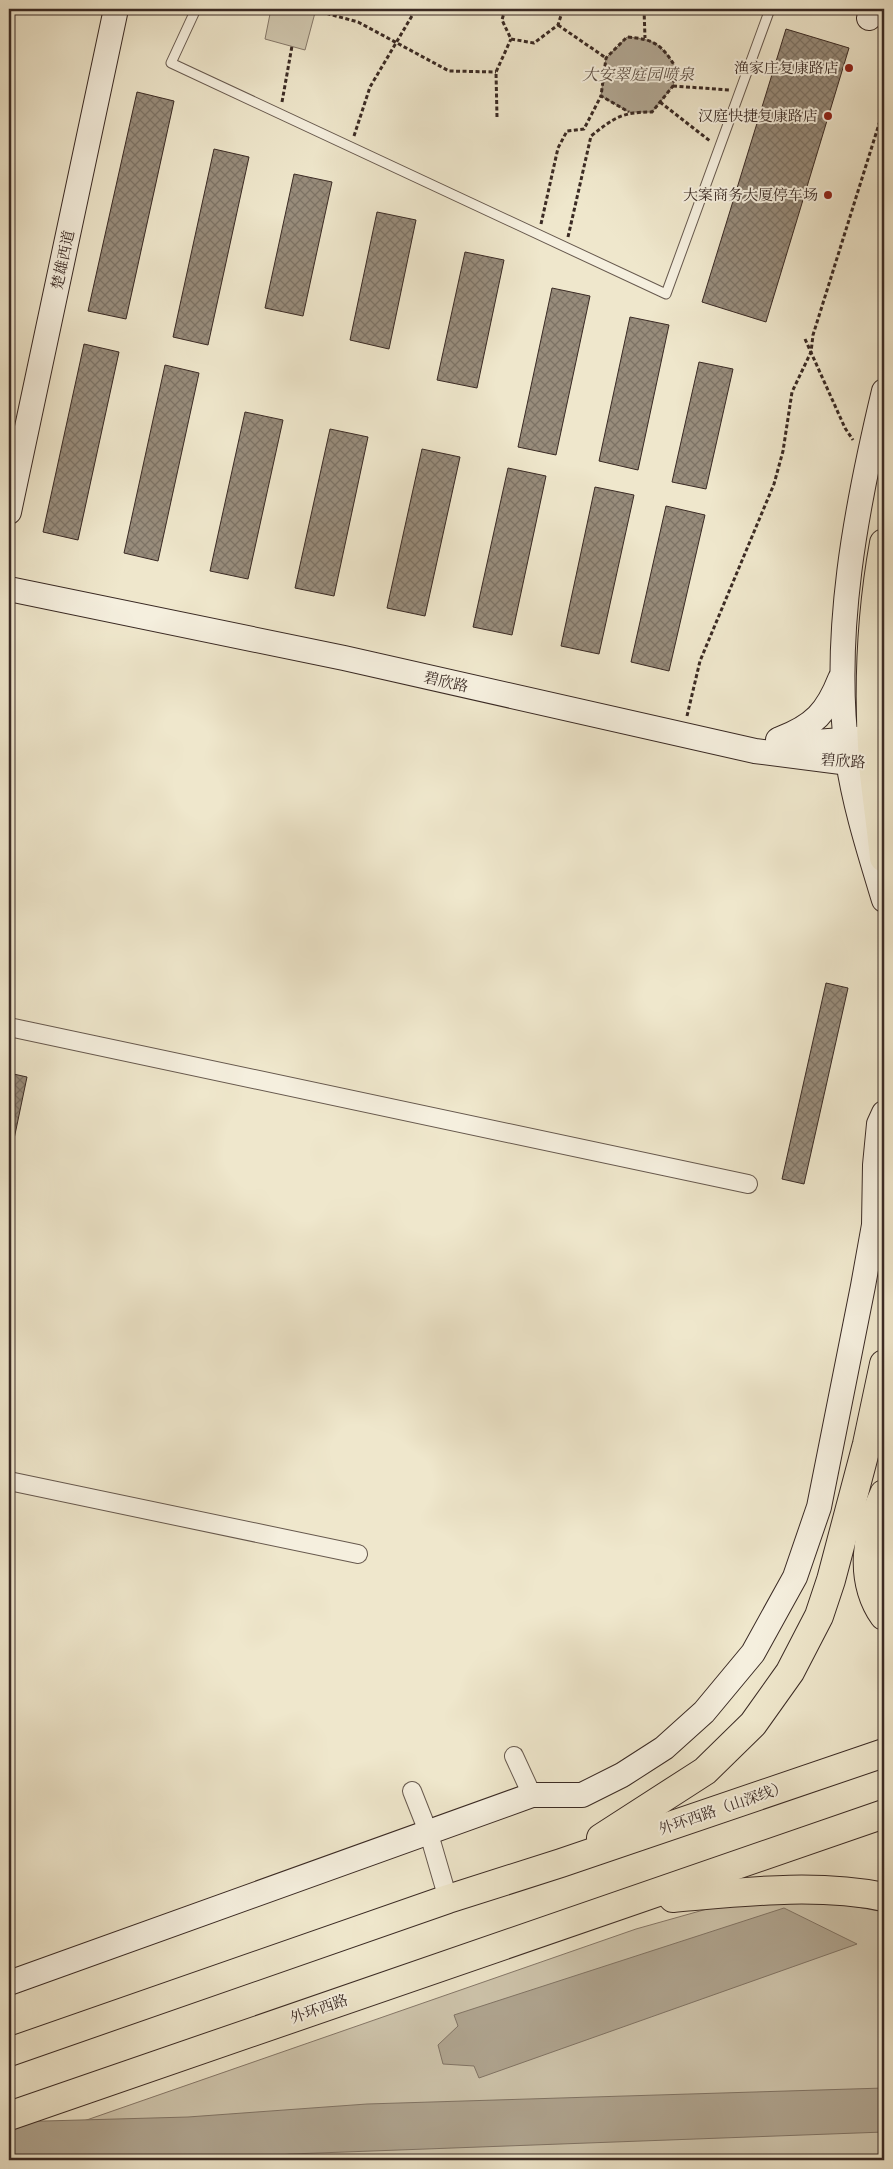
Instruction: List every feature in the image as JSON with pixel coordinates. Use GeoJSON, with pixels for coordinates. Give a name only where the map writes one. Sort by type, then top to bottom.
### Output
{"type":"FeatureCollection","features":[{"type":"Feature","properties":{"kind":"highway"},"geometry":{"type":"LineString","coordinates":[[884,543],[874,622],[868,749],[884,858]]}},
{"type":"Feature","properties":{"kind":"highway"},"geometry":{"type":"LineString","coordinates":[[9,2052],[448,1899],[561,1863],[705,1771],[753,1724],[790,1672],[819,1616],[834,1571],[862,1462],[884,1364]]}},
{"type":"Feature","properties":{"kind":"highway"},"geometry":{"type":"LineString","coordinates":[[884,1494],[874,1515],[869,1536],[867,1558],[874,1596],[884,1616]]}},
{"type":"Feature","properties":{"kind":"highway","name":"外环西路（山深线）"},"geometry":{"type":"LineString","coordinates":[[561,1863],[884,1753]]}},
{"type":"Feature","properties":{"kind":"highway"},"geometry":{"type":"LineString","coordinates":[[629,1902],[884,1814]]}},
{"type":"Feature","properties":{"kind":"highway"},"geometry":{"type":"LineString","coordinates":[[629,1902],[787,1890],[845,1892],[884,1897]]}},
{"type":"Feature","properties":{"kind":"highway","name":"外环西路"},"geometry":{"type":"LineString","coordinates":[[9,2116],[629,1902]]}},
{"type":"Feature","properties":{"kind":"street","name":"楚雄西道"},"geometry":{"type":"LineString","coordinates":[[9,512],[116,9]]}},
{"type":"Feature","properties":{"kind":"street"},"geometry":{"type":"LineString","coordinates":[[884,391],[871,444],[856,524],[845,619],[843,673],[843,709],[868,749],[871,856],[884,900]]}},
{"type":"Feature","properties":{"kind":"street","name":"碧欣路"},"geometry":{"type":"LineString","coordinates":[[9,576],[752,739],[816,742],[868,749]]}},
{"type":"Feature","properties":{"kind":"street","name":"碧欣路"},"geometry":{"type":"LineString","coordinates":[[9,589],[344,658],[755,751],[818,760],[868,749]]}},
{"type":"Feature","properties":{"kind":"street"},"geometry":{"type":"LineString","coordinates":[[777,740],[803,729],[824,712],[843,673]]}},
{"type":"Feature","properties":{"kind":"street"},"geometry":{"type":"LineString","coordinates":[[9,1027],[748,1184]]}},
{"type":"Feature","properties":{"kind":"street"},"geometry":{"type":"LineString","coordinates":[[9,1984],[429,1834],[532,1795],[582,1795],[622,1775],[664,1748],[704,1712],[753,1652],[795,1577],[819,1507],[874,1225],[875,1165],[879,1124],[884,1113]]}},
{"type":"Feature","properties":{"kind":"street"},"geometry":{"type":"LineString","coordinates":[[9,1482],[358,1554]]}},
{"type":"Feature","properties":{"kind":"street"},"geometry":{"type":"LineString","coordinates":[[514,1756],[532,1795]]}},
{"type":"Feature","properties":{"kind":"street"},"geometry":{"type":"LineString","coordinates":[[412,1791],[429,1834],[448,1899]]}},
{"type":"Feature","properties":{"kind":"lane"},"geometry":{"type":"LineString","coordinates":[[196,9],[171,63],[666,294],[770,9]]}},
{"type":"Feature","properties":{"kind":"path"},"geometry":{"type":"LineString","coordinates":[[351,147],[370,87],[416,9]]}},
{"type":"Feature","properties":{"kind":"path"},"geometry":{"type":"LineString","coordinates":[[497,117],[496,72],[511,39],[502,20],[505,9]]}},
{"type":"Feature","properties":{"kind":"path"},"geometry":{"type":"LineString","coordinates":[[511,39],[534,43],[558,25],[563,9]]}},
{"type":"Feature","properties":{"kind":"path"},"geometry":{"type":"LineString","coordinates":[[644,9],[646,38]]}},
{"type":"Feature","properties":{"kind":"path"},"geometry":{"type":"LineString","coordinates":[[314,10],[358,22],[449,71],[496,72]]}},
{"type":"Feature","properties":{"kind":"path"},"geometry":{"type":"LineString","coordinates":[[558,25],[606,58]]}},
{"type":"Feature","properties":{"kind":"path"},"geometry":{"type":"LineString","coordinates":[[566,247],[591,136],[608,123],[629,112],[652,112],[673,86],[676,68],[664,48],[646,38],[627,37],[606,58],[601,96],[584,129]]}},
{"type":"Feature","properties":{"kind":"path"},"geometry":{"type":"LineString","coordinates":[[280,113],[292,46]]}},
{"type":"Feature","properties":{"kind":"path"},"geometry":{"type":"LineString","coordinates":[[673,86],[740,90]]}},
{"type":"Feature","properties":{"kind":"path"},"geometry":{"type":"LineString","coordinates":[[601,96],[629,112]]}},
{"type":"Feature","properties":{"kind":"path"},"geometry":{"type":"LineString","coordinates":[[660,102],[719,148]]}},
{"type":"Feature","properties":{"kind":"path"},"geometry":{"type":"LineString","coordinates":[[685,724],[700,661],[774,484],[783,451],[792,392],[811,352],[816,326],[884,108]]}},
{"type":"Feature","properties":{"kind":"path"},"geometry":{"type":"LineString","coordinates":[[880,122],[884,131]]}},
{"type":"Feature","properties":{"kind":"path"},"geometry":{"type":"LineString","coordinates":[[584,129],[591,136]]}},
{"type":"Feature","properties":{"kind":"path"},"geometry":{"type":"LineString","coordinates":[[539,234],[558,148],[567,131],[584,129]]}},
{"type":"Feature","properties":{"kind":"path"},"geometry":{"type":"LineString","coordinates":[[805,339],[852,440]]}},
{"type":"Feature","properties":{"kind":"shaded area"},"geometry":{"type":"Polygon","coordinates":[[[271,9],[316,9],[305,50],[265,39],[271,9]]]}},
{"type":"Feature","properties":{"kind":"shaded area"},"geometry":{"type":"Polygon","coordinates":[[[739,1900],[847,1905],[884,1912],[884,2160],[9,2160],[9,2147],[636,1929],[739,1900]]]}},
{"type":"Feature","properties":{"kind":"water","name":"大安翠庭园喷泉"},"geometry":{"type":"Polygon","coordinates":[[[627,37],[644,39],[657,45],[676,68],[673,86],[652,112],[629,112],[601,96],[606,58],[627,37]]]}},
{"type":"Feature","properties":{"kind":"water"},"geometry":{"type":"Polygon","coordinates":[[[784,1908],[857,1944],[479,2078],[474,2066],[443,2064],[438,2045],[458,2026],[454,2015],[784,1908]]]}},
{"type":"Feature","properties":{"kind":"water"},"geometry":{"type":"Polygon","coordinates":[[[884,2088],[884,2132],[291,2154],[219,2160],[9,2160],[9,2122],[188,2117],[367,2104],[884,2088]]]}},
{"type":"Feature","properties":{"kind":"building"},"geometry":{"type":"Polygon","coordinates":[[[786,29],[849,48],[766,322],[702,302],[786,29]]]}},
{"type":"Feature","properties":{"kind":"building"},"geometry":{"type":"Polygon","coordinates":[[[137,92],[174,101],[126,319],[88,311],[137,92]]]}},
{"type":"Feature","properties":{"kind":"building"},"geometry":{"type":"Polygon","coordinates":[[[214,149],[249,157],[208,345],[173,337],[214,149]]]}},
{"type":"Feature","properties":{"kind":"building"},"geometry":{"type":"Polygon","coordinates":[[[294,174],[332,182],[303,316],[265,308],[294,174]]]}},
{"type":"Feature","properties":{"kind":"building"},"geometry":{"type":"Polygon","coordinates":[[[377,212],[416,220],[389,349],[350,340],[377,212]]]}},
{"type":"Feature","properties":{"kind":"building"},"geometry":{"type":"Polygon","coordinates":[[[465,252],[504,260],[477,388],[437,380],[465,252]]]}},
{"type":"Feature","properties":{"kind":"building"},"geometry":{"type":"Polygon","coordinates":[[[552,288],[590,296],[556,455],[518,447],[552,288]]]}},
{"type":"Feature","properties":{"kind":"building"},"geometry":{"type":"Polygon","coordinates":[[[630,317],[669,325],[638,470],[599,461],[630,317]]]}},
{"type":"Feature","properties":{"kind":"building"},"geometry":{"type":"Polygon","coordinates":[[[84,344],[119,352],[78,540],[43,532],[84,344]]]}},
{"type":"Feature","properties":{"kind":"building"},"geometry":{"type":"Polygon","coordinates":[[[699,362],[733,369],[706,489],[672,482],[699,362]]]}},
{"type":"Feature","properties":{"kind":"building"},"geometry":{"type":"Polygon","coordinates":[[[165,365],[199,373],[158,561],[124,553],[165,365]]]}},
{"type":"Feature","properties":{"kind":"building"},"geometry":{"type":"Polygon","coordinates":[[[245,412],[283,420],[248,579],[210,571],[245,412]]]}},
{"type":"Feature","properties":{"kind":"building"},"geometry":{"type":"Polygon","coordinates":[[[330,429],[368,437],[334,596],[295,588],[330,429]]]}},
{"type":"Feature","properties":{"kind":"building"},"geometry":{"type":"Polygon","coordinates":[[[422,449],[460,457],[425,616],[387,608],[422,449]]]}},
{"type":"Feature","properties":{"kind":"building"},"geometry":{"type":"Polygon","coordinates":[[[508,468],[546,476],[512,635],[473,627],[508,468]]]}},
{"type":"Feature","properties":{"kind":"building"},"geometry":{"type":"Polygon","coordinates":[[[595,487],[634,495],[599,654],[561,646],[595,487]]]}},
{"type":"Feature","properties":{"kind":"building"},"geometry":{"type":"Polygon","coordinates":[[[666,506],[705,515],[669,671],[631,662],[666,506]]]}},
{"type":"Feature","properties":{"kind":"building"},"geometry":{"type":"Polygon","coordinates":[[[826,983],[848,988],[804,1184],[782,1179],[826,983]]]}},
{"type":"Feature","properties":{"kind":"building"},"geometry":{"type":"Polygon","coordinates":[[[9,1073],[27,1077],[9,1163],[9,1073]]]}},
{"type":"Feature","properties":{"kind":"place","name":"渔家庄复康路店"},"geometry":{"type":"Point","coordinates":[849,68]}},
{"type":"Feature","properties":{"kind":"place","name":"汉庭快捷复康路店"},"geometry":{"type":"Point","coordinates":[828,116]}},
{"type":"Feature","properties":{"kind":"place","name":"大案商务大厦停车场"},"geometry":{"type":"Point","coordinates":[828,195]}}]}
